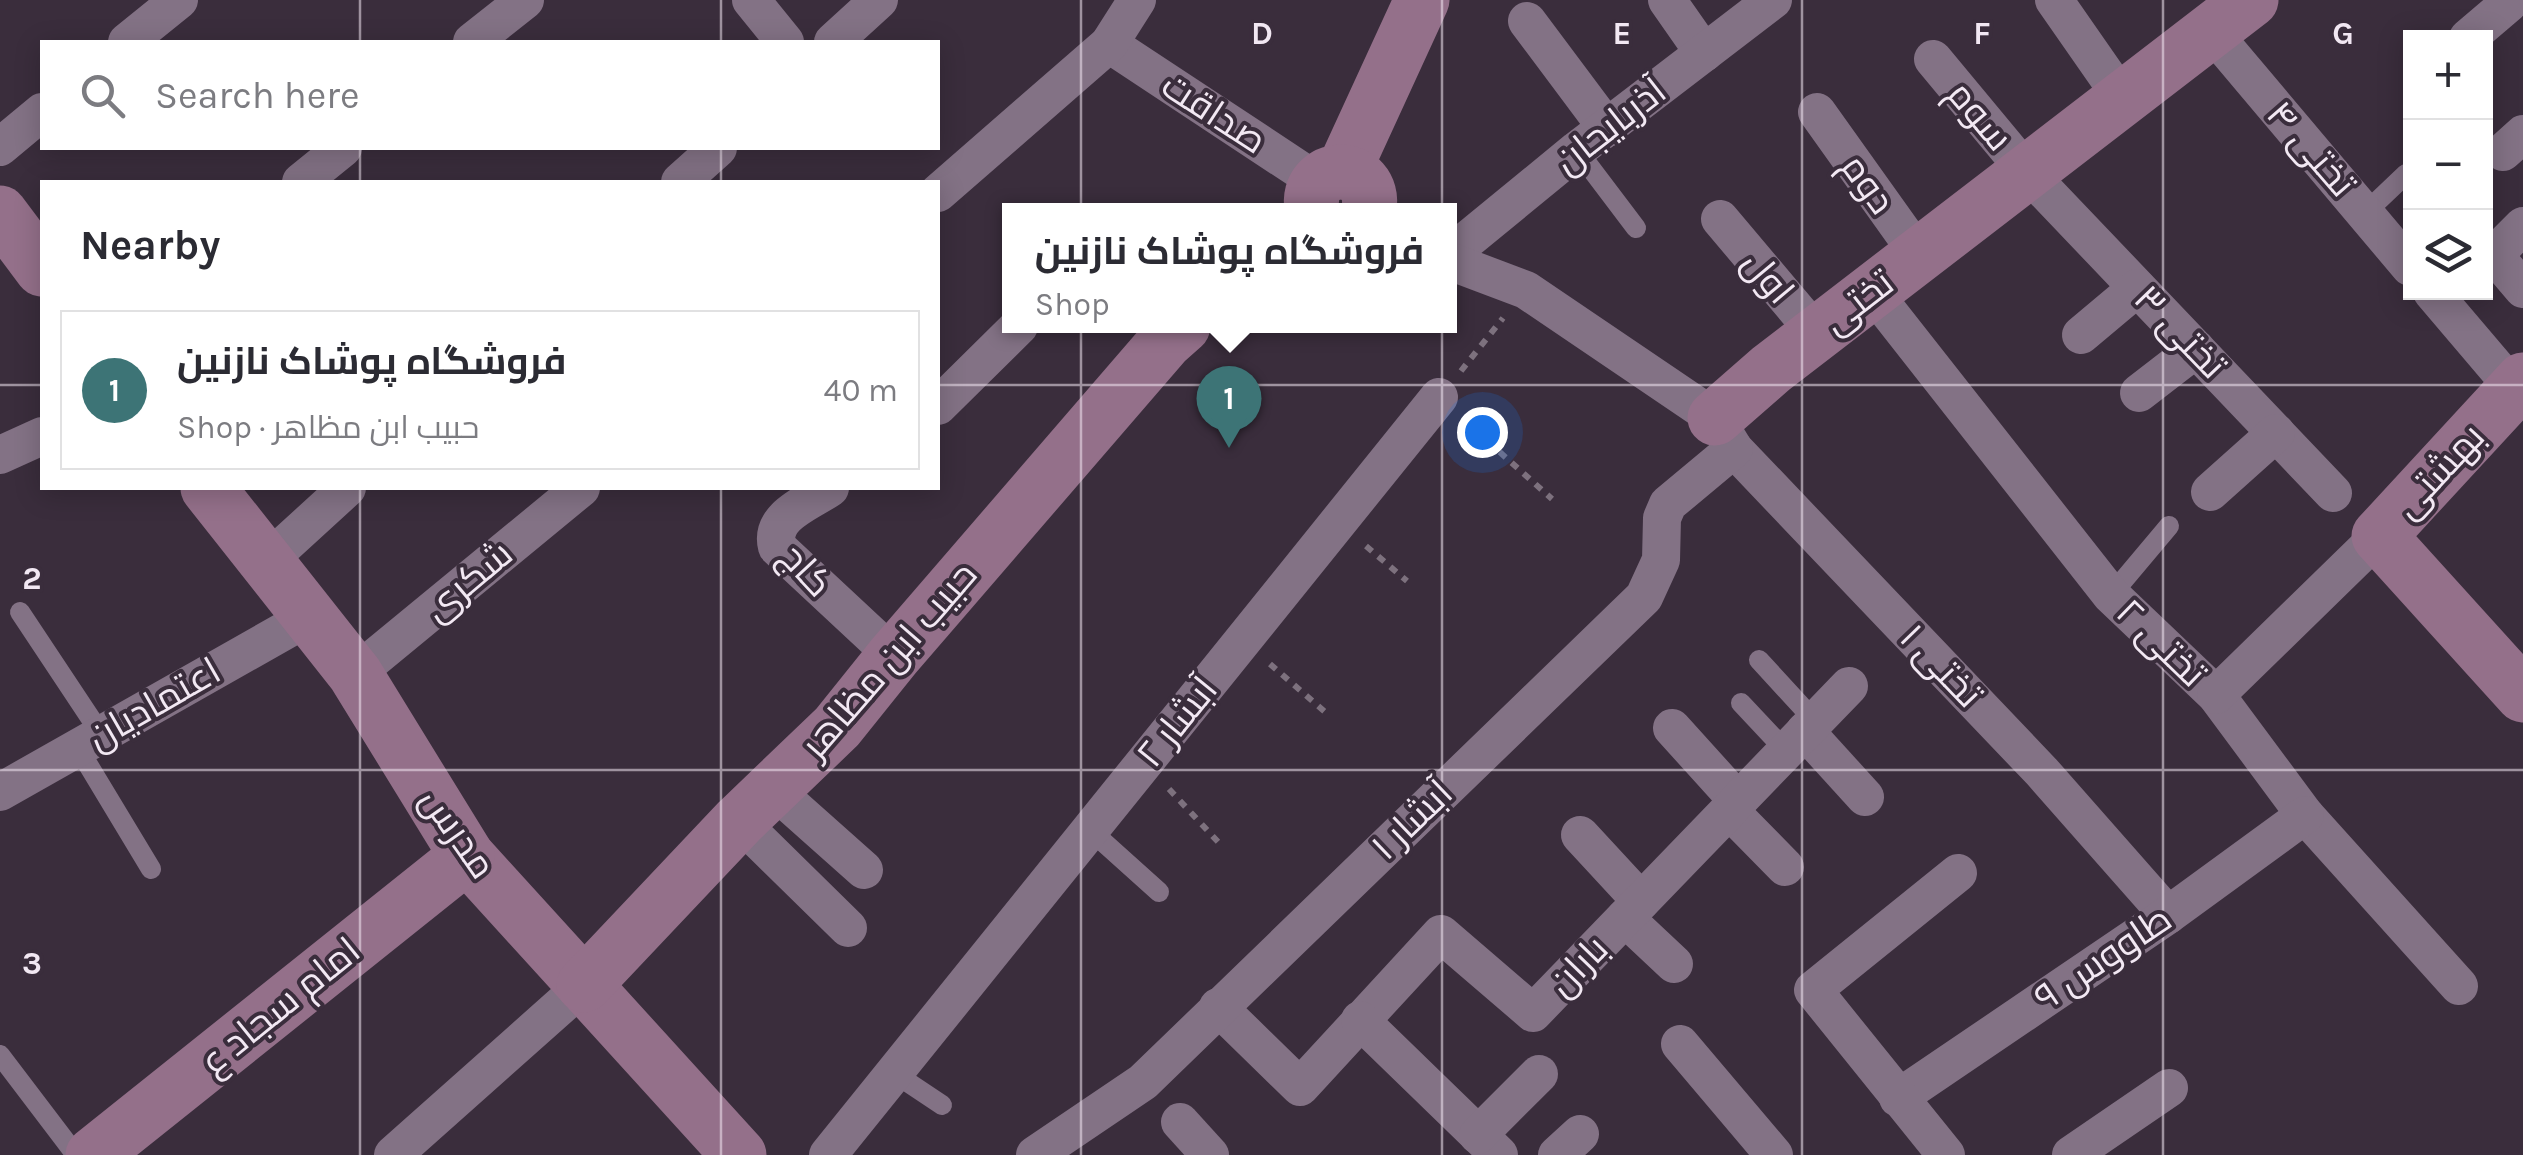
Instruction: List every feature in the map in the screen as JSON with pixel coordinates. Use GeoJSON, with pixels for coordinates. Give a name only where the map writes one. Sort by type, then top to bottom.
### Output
{"type":"FeatureCollection","features":[{"type":"Feature","properties":{"kind":"street"},"geometry":{"type":"LineString","coordinates":[[129,40],[179,0]]}},
{"type":"Feature","properties":{"kind":"street"},"geometry":{"type":"LineString","coordinates":[[474,40],[524,0]]}},
{"type":"Feature","properties":{"kind":"street"},"geometry":{"type":"LineString","coordinates":[[751,0],[783,40]]}},
{"type":"Feature","properties":{"kind":"street"},"geometry":{"type":"LineString","coordinates":[[835,40],[879,0]]}},
{"type":"Feature","properties":{"kind":"street"},"geometry":{"type":"LineString","coordinates":[[940,191],[1109,44],[1136,0]]}},
{"type":"Feature","properties":{"kind":"street"},"geometry":{"type":"LineString","coordinates":[[1327,199],[1422,0]]}},
{"type":"Feature","properties":{"kind":"street"},"geometry":{"type":"LineString","coordinates":[[1666,0],[1704,54]]}},
{"type":"Feature","properties":{"kind":"street","name":"آذربایجان"},"geometry":{"type":"LineString","coordinates":[[1457,251],[1592,139],[1773,0]]}},
{"type":"Feature","properties":{"kind":"street"},"geometry":{"type":"LineString","coordinates":[[2054,0],[2123,99]]}},
{"type":"Feature","properties":{"kind":"street"},"geometry":{"type":"LineString","coordinates":[[2481,30],[2516,8]]}},
{"type":"Feature","properties":{"kind":"street","name":"تختی"},"geometry":{"type":"LineString","coordinates":[[1724,434],[1816,334],[2123,99],[2220,14]]}},
{"type":"Feature","properties":{"kind":"street","name":"تختی ۴"},"geometry":{"type":"LineString","coordinates":[[2220,14],[2365,213],[2403,258]]}},
{"type":"Feature","properties":{"kind":"street"},"geometry":{"type":"LineString","coordinates":[[1527,21],[1592,139]]}},
{"type":"Feature","properties":{"kind":"street","name":"صداقت"},"geometry":{"type":"LineString","coordinates":[[1109,44],[1327,199]]}},
{"type":"Feature","properties":{"kind":"street","name":"سوم"},"geometry":{"type":"LineString","coordinates":[[1933,59],[2027,172]]}},
{"type":"Feature","properties":{"kind":"street","name":"دوم"},"geometry":{"type":"LineString","coordinates":[[1817,112],[1919,255]]}},
{"type":"Feature","properties":{"kind":"street"},"geometry":{"type":"LineString","coordinates":[[0,147],[40,114]]}},
{"type":"Feature","properties":{"kind":"street"},"geometry":{"type":"LineString","coordinates":[[303,180],[341,150]]}},
{"type":"Feature","properties":{"kind":"street"},"geometry":{"type":"LineString","coordinates":[[682,180],[716,150]]}},
{"type":"Feature","properties":{"kind":"street","name":"تختی ۳"},"geometry":{"type":"LineString","coordinates":[[2027,172],[2333,492]]}},
{"type":"Feature","properties":{"kind":"street"},"geometry":{"type":"LineString","coordinates":[[0,213],[40,266]]}},
{"type":"Feature","properties":{"kind":"street","name":"اول"},"geometry":{"type":"LineString","coordinates":[[1720,219],[1816,334]]}},
{"type":"Feature","properties":{"kind":"street"},"geometry":{"type":"LineString","coordinates":[[2493,256],[2523,226]]}},
{"type":"Feature","properties":{"kind":"street"},"geometry":{"type":"LineString","coordinates":[[1457,261],[1526,290],[1724,434]]}},
{"type":"Feature","properties":{"kind":"street"},"geometry":{"type":"LineString","coordinates":[[2493,262],[2523,288]]}},
{"type":"Feature","properties":{"kind":"street"},"geometry":{"type":"LineString","coordinates":[[2081,336],[2138,288]]}},
{"type":"Feature","properties":{"kind":"street","name":"تختی ۲"},"geometry":{"type":"LineString","coordinates":[[1872,291],[2111,596],[2216,695],[2306,814],[2459,986]]}},
{"type":"Feature","properties":{"kind":"street"},"geometry":{"type":"LineString","coordinates":[[2439,300],[2520,389]]}},
{"type":"Feature","properties":{"kind":"street"},"geometry":{"type":"LineString","coordinates":[[940,404],[1012,333]]}},
{"type":"Feature","properties":{"kind":"street","name":"حبیب ابن مظاهر"},"geometry":{"type":"LineString","coordinates":[[584,985],[756,805],[837,727],[1175,333]]}},
{"type":"Feature","properties":{"kind":"street"},"geometry":{"type":"LineString","coordinates":[[2139,393],[2196,349]]}},
{"type":"Feature","properties":{"kind":"street","name":"بهشتی"},"geometry":{"type":"LineString","coordinates":[[2520,389],[2379,536],[2523,695]]}},
{"type":"Feature","properties":{"kind":"street","name":"آبشار ۲"},"geometry":{"type":"LineString","coordinates":[[828,1155],[1440,397]]}},
{"type":"Feature","properties":{"kind":"street"},"geometry":{"type":"LineString","coordinates":[[2210,492],[2276,433]]}},
{"type":"Feature","properties":{"kind":"street","name":"تختی ۱"},"geometry":{"type":"LineString","coordinates":[[1724,434],[2042,772],[2168,915]]}},
{"type":"Feature","properties":{"kind":"street","name":"آبشار ۱"},"geometry":{"type":"LineString","coordinates":[[1035,1155],[1143,1082],[1644,597],[1662,560],[1662,518],[1668,504],[1724,434]]}},
{"type":"Feature","properties":{"kind":"street"},"geometry":{"type":"LineString","coordinates":[[0,455],[40,437]]}},
{"type":"Feature","properties":{"kind":"street","name":"مدرس"},"geometry":{"type":"LineString","coordinates":[[210,490],[355,674],[467,856],[739,1155]]}},
{"type":"Feature","properties":{"kind":"street"},"geometry":{"type":"LineString","coordinates":[[266,563],[346,490]]}},
{"type":"Feature","properties":{"kind":"street","name":"شکری"},"geometry":{"type":"LineString","coordinates":[[355,674],[579,490]]}},
{"type":"Feature","properties":{"kind":"street","name":"کاج"},"geometry":{"type":"LineString","coordinates":[[827,490],[779,522],[774,534],[777,547],[894,656]]}},
{"type":"Feature","properties":{"kind":"street"},"geometry":{"type":"LineString","coordinates":[[2216,695],[2379,536]]}},
{"type":"Feature","properties":{"kind":"street","name":"اعتمادیان"},"geometry":{"type":"LineString","coordinates":[[0,792],[309,616]]}},
{"type":"Feature","properties":{"kind":"street","name":"باران"},"geometry":{"type":"LineString","coordinates":[[1218,1007],[1300,1087],[1441,934],[1533,1013],[1849,686]]}},
{"type":"Feature","properties":{"kind":"street"},"geometry":{"type":"LineString","coordinates":[[1672,728],[1785,868]]}},
{"type":"Feature","properties":{"kind":"street"},"geometry":{"type":"LineString","coordinates":[[1802,735],[1865,797]]}},
{"type":"Feature","properties":{"kind":"street"},"geometry":{"type":"LineString","coordinates":[[756,805],[864,870]]}},
{"type":"Feature","properties":{"kind":"street"},"geometry":{"type":"LineString","coordinates":[[756,805],[848,928]]}},
{"type":"Feature","properties":{"kind":"street","name":"طاووس ۹"},"geometry":{"type":"LineString","coordinates":[[1898,1098],[2168,915],[2306,814]]}},
{"type":"Feature","properties":{"kind":"street"},"geometry":{"type":"LineString","coordinates":[[1580,835],[1674,964]]}},
{"type":"Feature","properties":{"kind":"street","name":"امام سجاد ع"},"geometry":{"type":"LineString","coordinates":[[94,1155],[467,856]]}},
{"type":"Feature","properties":{"kind":"street"},"geometry":{"type":"LineString","coordinates":[[1946,1155],[1812,990],[1958,873]]}},
{"type":"Feature","properties":{"kind":"street"},"geometry":{"type":"LineString","coordinates":[[393,1155],[584,985]]}},
{"type":"Feature","properties":{"kind":"street"},"geometry":{"type":"LineString","coordinates":[[1360,1020],[1488,1145],[1539,1074]]}},
{"type":"Feature","properties":{"kind":"street"},"geometry":{"type":"LineString","coordinates":[[1680,1044],[1774,1155]]}},
{"type":"Feature","properties":{"kind":"street"},"geometry":{"type":"LineString","coordinates":[[2071,1155],[2169,1088]]}},
{"type":"Feature","properties":{"kind":"street"},"geometry":{"type":"LineString","coordinates":[[1180,1122],[1210,1155]]}},
{"type":"Feature","properties":{"kind":"lane"},"geometry":{"type":"LineString","coordinates":[[1592,139],[1636,228]]}},
{"type":"Feature","properties":{"kind":"lane"},"geometry":{"type":"LineString","coordinates":[[2365,213],[2403,177]]}},
{"type":"Feature","properties":{"kind":"lane"},"geometry":{"type":"LineString","coordinates":[[2111,596],[2169,526]]}},
{"type":"Feature","properties":{"kind":"lane"},"geometry":{"type":"LineString","coordinates":[[20,612],[151,869]]}},
{"type":"Feature","properties":{"kind":"lane"},"geometry":{"type":"LineString","coordinates":[[1759,660],[1802,735]]}},
{"type":"Feature","properties":{"kind":"lane"},"geometry":{"type":"LineString","coordinates":[[1741,703],[1802,735]]}},
{"type":"Feature","properties":{"kind":"lane"},"geometry":{"type":"LineString","coordinates":[[1090,830],[1159,892]]}},
{"type":"Feature","properties":{"kind":"lane"},"geometry":{"type":"LineString","coordinates":[[0,1055],[76,1155]]}},
{"type":"Feature","properties":{"kind":"lane"},"geometry":{"type":"LineString","coordinates":[[894,1072],[942,1106]]}},
{"type":"Feature","properties":{"kind":"path"},"geometry":{"type":"LineString","coordinates":[[1526,290],[1440,397],[1552,499]]}},
{"type":"Feature","properties":{"kind":"path"},"geometry":{"type":"LineString","coordinates":[[1339,522],[1407,581]]}},
{"type":"Feature","properties":{"kind":"path"},"geometry":{"type":"LineString","coordinates":[[1243,640],[1325,712]]}},
{"type":"Feature","properties":{"kind":"path"},"geometry":{"type":"LineString","coordinates":[[1144,763],[1220,844]]}},
{"type":"Feature","properties":{"kind":"place","name":"فروشگاه پوشاک نازنین"},"geometry":{"type":"Point","coordinates":[1229,448]}}]}
